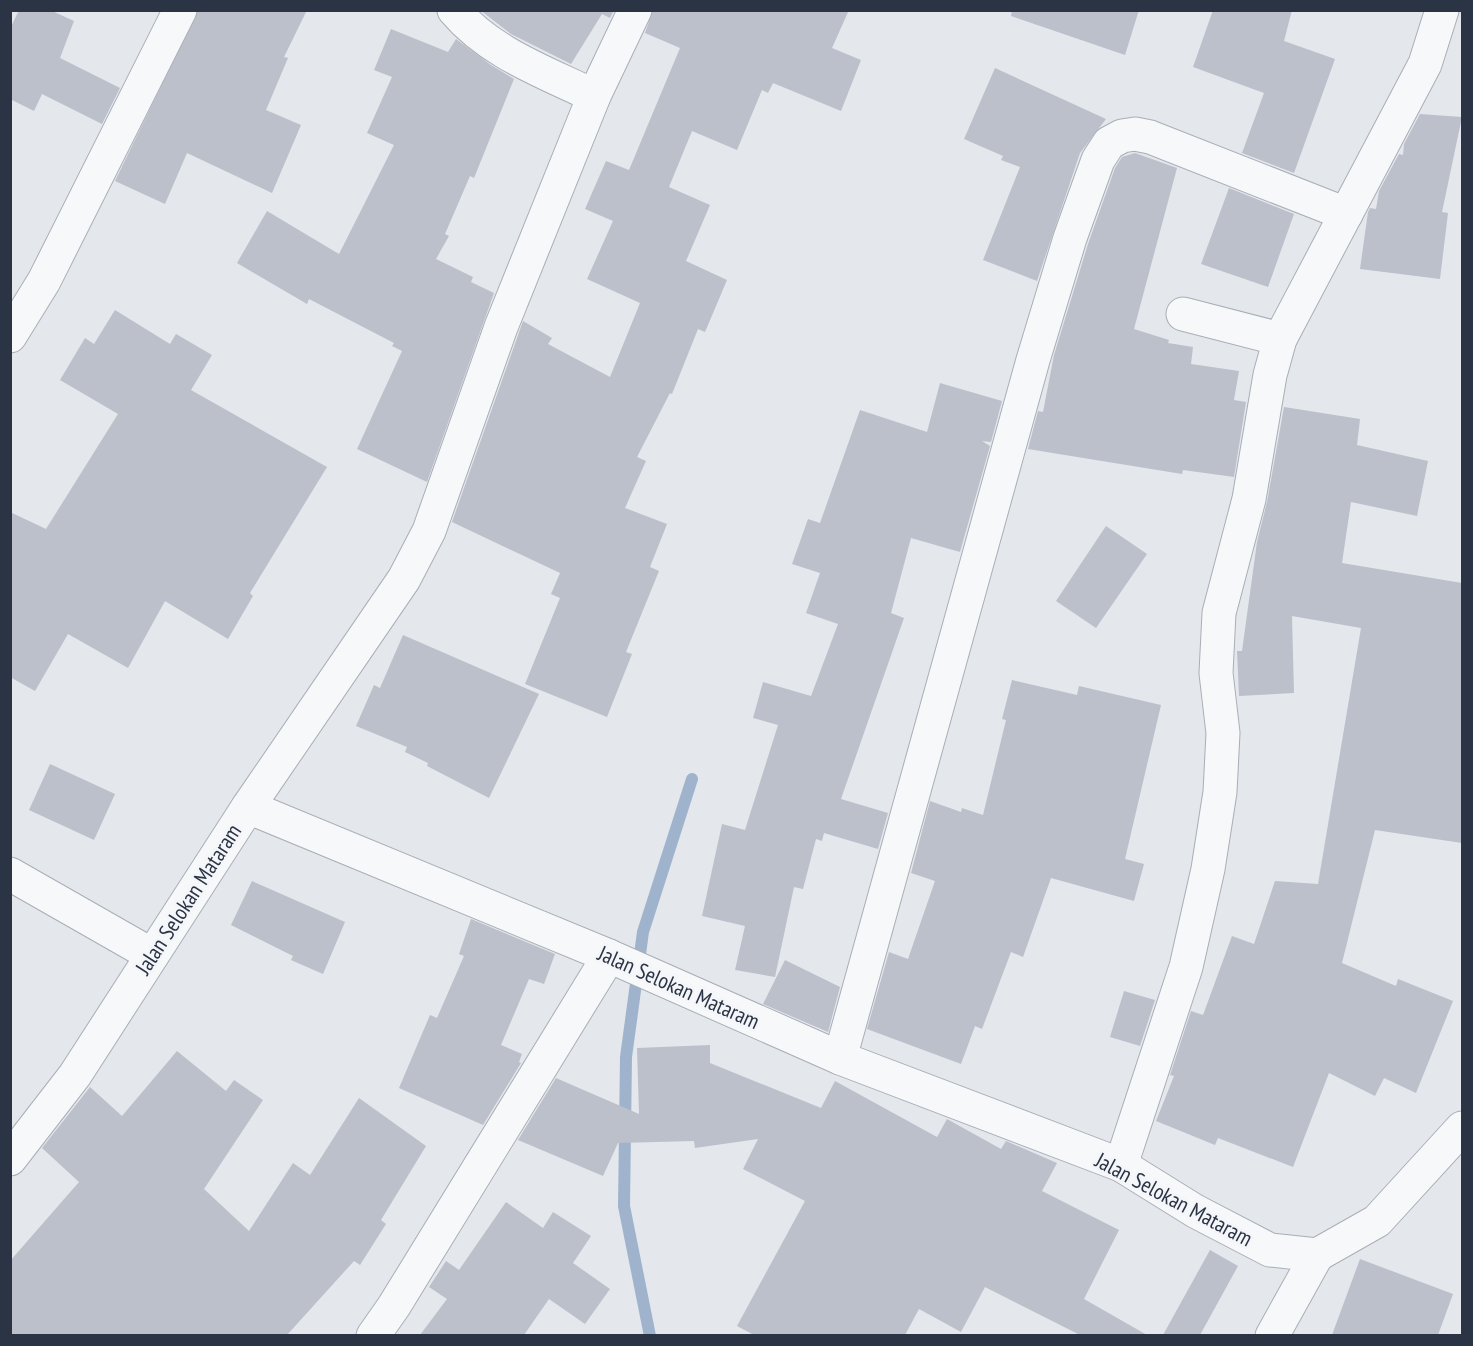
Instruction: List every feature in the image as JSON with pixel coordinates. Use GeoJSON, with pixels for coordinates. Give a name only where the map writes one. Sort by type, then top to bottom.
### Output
{"type":"FeatureCollection","features":[{"type":"Feature","properties":{"kind":"street"},"geometry":{"type":"LineString","coordinates":[[10,336],[44,281],[180,10]]}},
{"type":"Feature","properties":{"kind":"street"},"geometry":{"type":"LineString","coordinates":[[454,10],[478,36],[502,51],[594,96]]}},
{"type":"Feature","properties":{"kind":"street"},"geometry":{"type":"LineString","coordinates":[[248,807],[404,579],[429,531],[501,327],[594,96],[635,10]]}},
{"type":"Feature","properties":{"kind":"street"},"geometry":{"type":"LineString","coordinates":[[1121,1165],[1186,967],[1208,869],[1220,792],[1223,734],[1216,673],[1219,614],[1249,499],[1270,375],[1280,339],[1425,64],[1443,10]]}},
{"type":"Feature","properties":{"kind":"street"},"geometry":{"type":"LineString","coordinates":[[840,1058],[1036,350],[1070,238],[1098,160],[1109,143],[1122,136],[1135,134],[1150,137],[1346,214]]}},
{"type":"Feature","properties":{"kind":"street"},"geometry":{"type":"LineString","coordinates":[[1183,314],[1280,339]]}},
{"type":"Feature","properties":{"kind":"street","name":"Jalan Selokan Mataram"},"geometry":{"type":"LineString","coordinates":[[10,1159],[75,1076],[248,807],[609,956],[840,1058],[1121,1165],[1194,1210],[1269,1250],[1317,1255]]}},
{"type":"Feature","properties":{"kind":"street"},"geometry":{"type":"LineString","coordinates":[[10,874],[152,955]]}},
{"type":"Feature","properties":{"kind":"street"},"geometry":{"type":"LineString","coordinates":[[373,1335],[394,1306],[609,956]]}},
{"type":"Feature","properties":{"kind":"street"},"geometry":{"type":"LineString","coordinates":[[1272,1335],[1317,1255],[1377,1221],[1462,1128]]}},
{"type":"Feature","properties":{"kind":"building"},"geometry":{"type":"Polygon","coordinates":[[[19,10],[50,10],[74,21],[60,58],[120,88],[102,124],[42,94],[34,111],[10,99],[10,29],[19,10]]]}},
{"type":"Feature","properties":{"kind":"building"},"geometry":{"type":"Polygon","coordinates":[[[198,10],[307,10],[284,57],[288,58],[266,110],[301,125],[272,193],[187,153],[165,204],[115,181],[198,10]]]}},
{"type":"Feature","properties":{"kind":"building"},"geometry":{"type":"Polygon","coordinates":[[[480,10],[614,10],[610,18],[602,14],[571,64],[511,34],[480,10]]]}},
{"type":"Feature","properties":{"kind":"building"},"geometry":{"type":"Polygon","coordinates":[[[653,10],[849,10],[832,48],[861,60],[841,111],[773,83],[768,93],[762,90],[737,150],[692,131],[669,187],[710,205],[686,261],[727,280],[705,332],[698,329],[672,394],[670,393],[637,457],[646,461],[625,508],[667,524],[650,567],[659,571],[626,652],[632,654],[607,717],[525,684],[560,598],[551,594],[560,573],[452,522],[523,321],[552,338],[548,344],[610,377],[640,303],[587,279],[613,221],[585,209],[606,161],[629,170],[680,48],[645,33],[653,10]]]}},
{"type":"Feature","properties":{"kind":"building"},"geometry":{"type":"Polygon","coordinates":[[[1012,10],[1139,10],[1125,55],[1011,16],[1012,10]]]}},
{"type":"Feature","properties":{"kind":"building"},"geometry":{"type":"Polygon","coordinates":[[[1213,10],[1292,10],[1284,41],[1335,59],[1294,173],[1242,153],[1264,93],[1193,67],[1213,10]]]}},
{"type":"Feature","properties":{"kind":"building"},"geometry":{"type":"Polygon","coordinates":[[[391,29],[448,52],[456,39],[514,79],[474,178],[470,176],[445,234],[449,236],[436,259],[473,277],[471,282],[494,293],[427,482],[357,449],[402,351],[392,346],[394,343],[309,299],[307,304],[237,263],[267,211],[339,254],[394,145],[367,133],[392,77],[374,70],[391,29]]]}},
{"type":"Feature","properties":{"kind":"building"},"geometry":{"type":"Polygon","coordinates":[[[995,68],[1106,119],[1080,153],[1037,281],[983,260],[1020,167],[1001,160],[1003,156],[964,139],[995,68]]]}},
{"type":"Feature","properties":{"kind":"building"},"geometry":{"type":"Polygon","coordinates":[[[1420,114],[1462,117],[1442,212],[1448,213],[1440,279],[1360,269],[1368,212],[1370,208],[1376,209],[1379,191],[1399,154],[1403,155],[1404,144],[1420,114]]]}},
{"type":"Feature","properties":{"kind":"building"},"geometry":{"type":"Polygon","coordinates":[[[1135,153],[1177,168],[1134,329],[1169,340],[1168,343],[1193,347],[1191,364],[1239,371],[1234,400],[1246,402],[1234,477],[1183,470],[1182,474],[1028,449],[1038,411],[1043,412],[1054,355],[1088,244],[1115,168],[1122,157],[1135,153]]]}},
{"type":"Feature","properties":{"kind":"building"},"geometry":{"type":"Polygon","coordinates":[[[1229,188],[1294,214],[1268,287],[1201,264],[1229,188]]]}},
{"type":"Feature","properties":{"kind":"building"},"geometry":{"type":"Polygon","coordinates":[[[115,310],[170,344],[176,334],[212,355],[191,390],[327,467],[250,593],[253,596],[228,639],[165,601],[128,668],[68,634],[35,691],[10,677],[10,512],[46,529],[118,414],[60,380],[85,338],[94,344],[115,310]]]}},
{"type":"Feature","properties":{"kind":"building"},"geometry":{"type":"Polygon","coordinates":[[[940,383],[1002,401],[991,442],[982,441],[990,446],[960,552],[911,538],[891,613],[904,618],[841,799],[888,813],[878,849],[824,833],[822,841],[816,839],[803,889],[794,887],[775,977],[735,970],[745,926],[702,916],[722,824],[745,830],[778,725],[753,718],[763,682],[811,696],[838,624],[806,613],[820,573],[792,564],[808,519],[820,523],[860,410],[927,432],[940,383]]]}},
{"type":"Feature","properties":{"kind":"building"},"geometry":{"type":"Polygon","coordinates":[[[1284,407],[1360,419],[1357,445],[1428,461],[1417,516],[1351,502],[1342,563],[1462,583],[1462,843],[1375,830],[1342,963],[1396,986],[1398,979],[1453,1001],[1416,1093],[1384,1078],[1375,1096],[1329,1073],[1293,1167],[1218,1138],[1215,1145],[1156,1121],[1174,1076],[1170,1075],[1191,1011],[1203,1015],[1232,936],[1254,944],[1275,881],[1318,884],[1361,628],[1292,616],[1294,693],[1239,696],[1237,651],[1242,651],[1257,542],[1267,502],[1284,407]]]}},
{"type":"Feature","properties":{"kind":"building"},"geometry":{"type":"Polygon","coordinates":[[[1106,526],[1147,554],[1096,628],[1056,601],[1106,526]]]}},
{"type":"Feature","properties":{"kind":"building"},"geometry":{"type":"Polygon","coordinates":[[[403,635],[539,694],[489,798],[427,766],[428,763],[405,752],[407,747],[356,726],[374,685],[380,688],[403,635]]]}},
{"type":"Feature","properties":{"kind":"building"},"geometry":{"type":"Polygon","coordinates":[[[1012,680],[1077,695],[1079,686],[1161,705],[1125,859],[1144,864],[1134,901],[1051,878],[1023,957],[1011,952],[982,1029],[975,1026],[961,1064],[867,1029],[889,952],[908,959],[935,881],[911,873],[930,801],[961,812],[962,808],[983,815],[1006,720],[1002,719],[1012,680]]]}},
{"type":"Feature","properties":{"kind":"building"},"geometry":{"type":"Polygon","coordinates":[[[50,764],[115,794],[94,840],[29,810],[50,764]]]}},
{"type":"Feature","properties":{"kind":"building"},"geometry":{"type":"Polygon","coordinates":[[[252,881],[345,922],[323,974],[291,960],[293,956],[231,925],[252,881]]]}},
{"type":"Feature","properties":{"kind":"building"},"geometry":{"type":"Polygon","coordinates":[[[471,919],[555,954],[544,984],[529,979],[501,1045],[522,1054],[519,1062],[521,1063],[483,1125],[399,1088],[430,1015],[437,1018],[464,956],[459,954],[471,919]]]}},
{"type":"Feature","properties":{"kind":"building"},"geometry":{"type":"Polygon","coordinates":[[[785,960],[840,987],[828,1032],[763,1004],[785,960]]]}},
{"type":"Feature","properties":{"kind":"building"},"geometry":{"type":"Polygon","coordinates":[[[1124,991],[1155,1000],[1140,1046],[1110,1037],[1124,991]]]}},
{"type":"Feature","properties":{"kind":"building"},"geometry":{"type":"Polygon","coordinates":[[[710,1045],[710,1063],[821,1108],[835,1081],[937,1137],[947,1119],[1001,1149],[1006,1141],[1057,1163],[1042,1191],[1119,1230],[1084,1299],[1147,1335],[1080,1335],[985,1287],[961,1332],[919,1309],[905,1335],[754,1335],[737,1326],[805,1201],[743,1169],[758,1139],[695,1148],[694,1141],[618,1143],[603,1176],[518,1140],[556,1078],[639,1114],[637,1048],[710,1045]]]}},
{"type":"Feature","properties":{"kind":"building"},"geometry":{"type":"Polygon","coordinates":[[[177,1051],[226,1091],[234,1080],[263,1100],[204,1189],[249,1231],[293,1163],[310,1175],[359,1098],[426,1146],[381,1220],[386,1224],[360,1265],[354,1261],[287,1335],[10,1335],[10,1261],[79,1182],[42,1148],[90,1087],[122,1116],[177,1051]]]}},
{"type":"Feature","properties":{"kind":"building"},"geometry":{"type":"Polygon","coordinates":[[[506,1202],[543,1228],[553,1212],[591,1236],[573,1263],[610,1289],[585,1324],[549,1299],[524,1335],[420,1335],[447,1299],[429,1287],[446,1261],[459,1270],[506,1202]]]}},
{"type":"Feature","properties":{"kind":"building"},"geometry":{"type":"Polygon","coordinates":[[[1210,1250],[1238,1266],[1200,1335],[1163,1335],[1210,1250]]]}},
{"type":"Feature","properties":{"kind":"building"},"geometry":{"type":"Polygon","coordinates":[[[1360,1259],[1453,1294],[1438,1335],[1332,1335],[1360,1259]]]}},
{"type":"Feature","properties":{"kind":"waterway"},"geometry":{"type":"LineString","coordinates":[[650,1336],[624,1206],[626,1057],[643,932],[692,779]]}}]}
